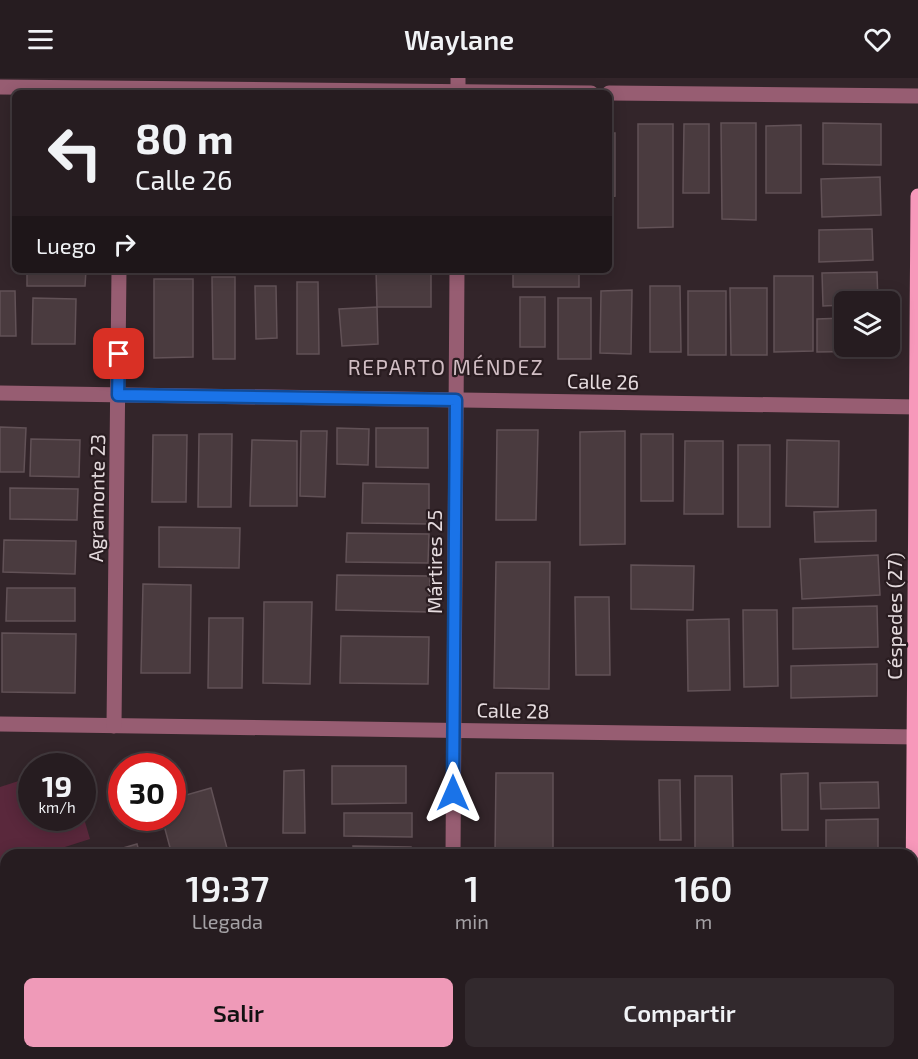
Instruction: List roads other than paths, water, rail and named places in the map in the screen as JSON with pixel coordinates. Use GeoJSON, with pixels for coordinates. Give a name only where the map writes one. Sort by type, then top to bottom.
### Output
{"type":"FeatureCollection","features":[{"type":"Feature","properties":{"kind":"main road","name":"Céspedes (27)"},"geometry":{"type":"LineString","coordinates":[[915,849],[918,196]]}},
{"type":"Feature","properties":{"kind":"street"},"geometry":{"type":"LineString","coordinates":[[0,87],[511,90]]}},
{"type":"Feature","properties":{"kind":"street"},"geometry":{"type":"LineString","coordinates":[[612,93],[918,96]]}},
{"type":"Feature","properties":{"kind":"street","name":"Agramonte 23"},"geometry":{"type":"LineString","coordinates":[[114,726],[119,273]]}},
{"type":"Feature","properties":{"kind":"street","name":"Mártires 25"},"geometry":{"type":"LineString","coordinates":[[453,849],[457,273]]}},
{"type":"Feature","properties":{"kind":"street","name":"Calle 26"},"geometry":{"type":"LineString","coordinates":[[0,393],[917,407]]}},
{"type":"Feature","properties":{"kind":"street","name":"Calle 28"},"geometry":{"type":"LineString","coordinates":[[0,724],[916,737]]}},
{"type":"Feature","properties":{"kind":"district","name":"REPARTO MÉNDEZ"},"geometry":{"type":"Point","coordinates":[446,366]}}]}
